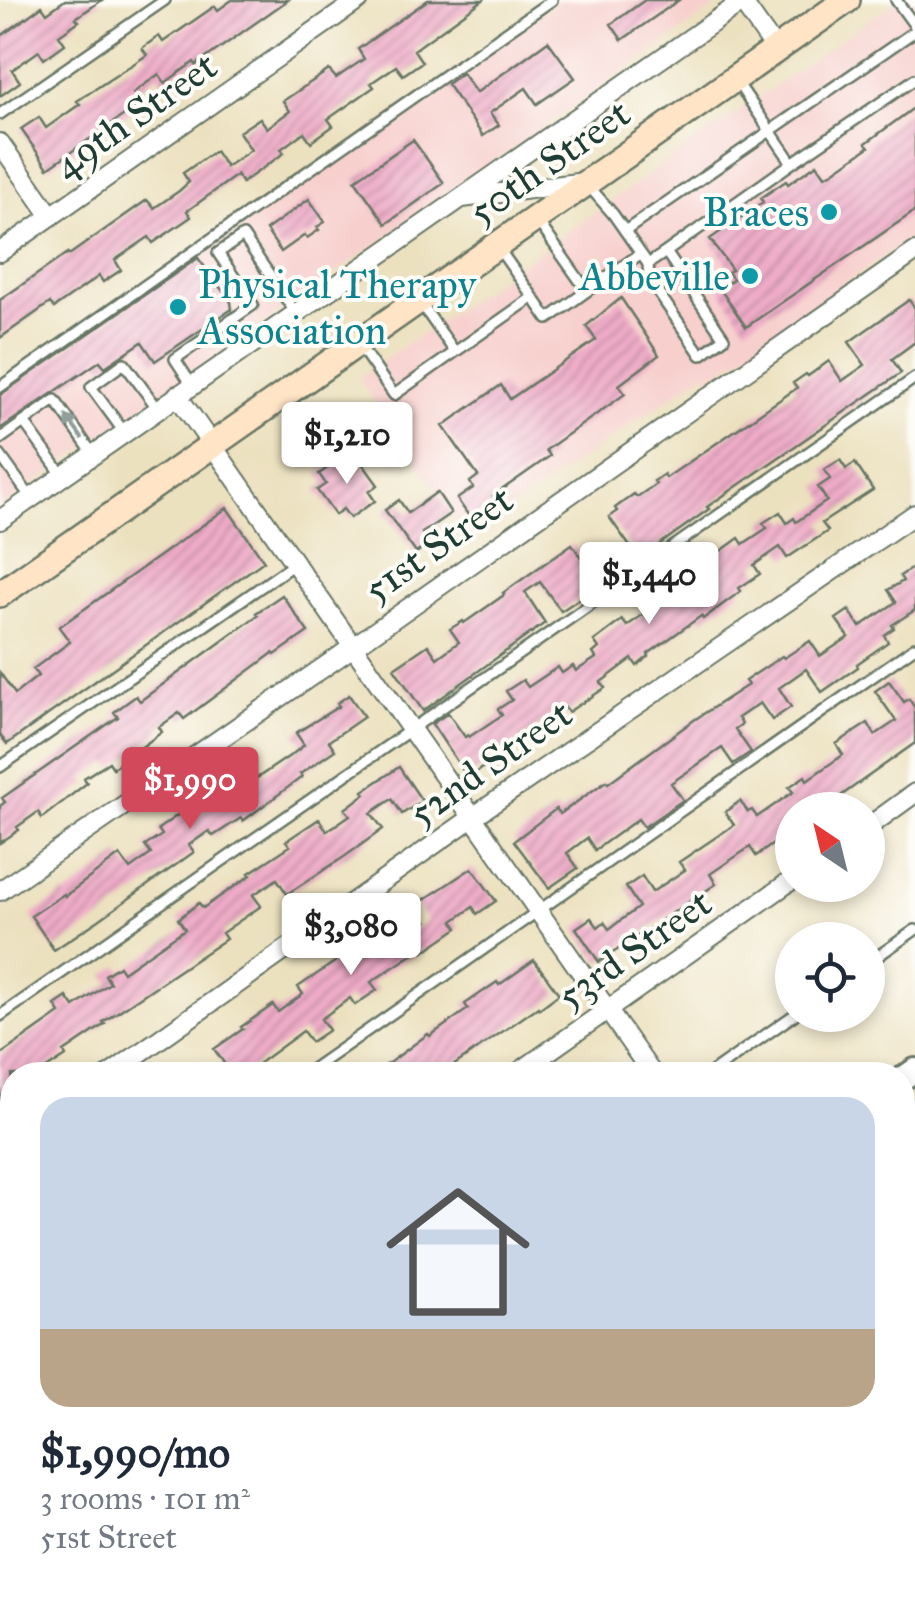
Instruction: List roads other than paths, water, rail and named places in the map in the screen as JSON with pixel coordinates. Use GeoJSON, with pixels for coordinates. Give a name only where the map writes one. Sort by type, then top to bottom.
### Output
{"type":"FeatureCollection","features":[{"type":"Feature","properties":{"kind":"main road","name":"50th Street"},"geometry":{"type":"LineString","coordinates":[[0,594],[846,0]]}},
{"type":"Feature","properties":{"kind":"street","name":"49th Street"},"geometry":{"type":"LineString","coordinates":[[0,252],[360,0]]}},
{"type":"Feature","properties":{"kind":"street"},"geometry":{"type":"LineString","coordinates":[[743,1],[776,50]]}},
{"type":"Feature","properties":{"kind":"street","name":"50th Street"},"geometry":{"type":"LineString","coordinates":[[0,520],[743,1]]}},
{"type":"Feature","properties":{"kind":"street"},"geometry":{"type":"LineString","coordinates":[[0,143],[51,216]]}},
{"type":"Feature","properties":{"kind":"street"},"geometry":{"type":"LineString","coordinates":[[459,198],[586,182]]}},
{"type":"Feature","properties":{"kind":"street","name":"51st Street"},"geometry":{"type":"LineString","coordinates":[[0,891],[915,252]]}},
{"type":"Feature","properties":{"kind":"street"},"geometry":{"type":"LineString","coordinates":[[185,390],[212,446],[644,1062]]}},
{"type":"Feature","properties":{"kind":"street","name":"52nd Street"},"geometry":{"type":"LineString","coordinates":[[127,1062],[473,817],[915,514]]}},
{"type":"Feature","properties":{"kind":"street"},"geometry":{"type":"LineString","coordinates":[[885,815],[915,793]]}},
{"type":"Feature","properties":{"kind":"street","name":"53rd Street"},"geometry":{"type":"LineString","coordinates":[[534,1062],[775,892]]}},
{"type":"Feature","properties":{"kind":"lane"},"geometry":{"type":"LineString","coordinates":[[0,114],[165,0]]}},
{"type":"Feature","properties":{"kind":"lane"},"geometry":{"type":"LineString","coordinates":[[0,387],[552,0]]}},
{"type":"Feature","properties":{"kind":"lane"},"geometry":{"type":"LineString","coordinates":[[625,231],[915,28],[896,0]]}},
{"type":"Feature","properties":{"kind":"lane"},"geometry":{"type":"LineString","coordinates":[[734,78],[792,162]]}},
{"type":"Feature","properties":{"kind":"lane"},"geometry":{"type":"LineString","coordinates":[[648,264],[915,78]]}},
{"type":"Feature","properties":{"kind":"lane"},"geometry":{"type":"LineString","coordinates":[[586,182],[648,264],[649,279],[701,355],[724,338],[666,252]]}},
{"type":"Feature","properties":{"kind":"lane"},"geometry":{"type":"LineString","coordinates":[[535,218],[587,291]]}},
{"type":"Feature","properties":{"kind":"lane"},"geometry":{"type":"LineString","coordinates":[[185,390],[176,359],[253,305],[218,253],[242,236],[295,312]]}},
{"type":"Feature","properties":{"kind":"lane"},"geometry":{"type":"LineString","coordinates":[[496,245],[548,319],[640,254]]}},
{"type":"Feature","properties":{"kind":"lane"},"geometry":{"type":"LineString","coordinates":[[357,343],[394,395],[533,297]]}},
{"type":"Feature","properties":{"kind":"lane"},"geometry":{"type":"LineString","coordinates":[[418,300],[455,352]]}},
{"type":"Feature","properties":{"kind":"lane"},"geometry":{"type":"LineString","coordinates":[[124,432],[92,387],[124,363],[158,409]]}},
{"type":"Feature","properties":{"kind":"lane"},"geometry":{"type":"LineString","coordinates":[[0,1016],[915,378]]}},
{"type":"Feature","properties":{"kind":"lane"},"geometry":{"type":"LineString","coordinates":[[0,439],[55,400],[93,454]]}},
{"type":"Feature","properties":{"kind":"lane"},"geometry":{"type":"LineString","coordinates":[[24,422],[62,476]]}},
{"type":"Feature","properties":{"kind":"lane"},"geometry":{"type":"LineString","coordinates":[[0,454],[32,498]]}},
{"type":"Feature","properties":{"kind":"lane"},"geometry":{"type":"LineString","coordinates":[[0,767],[294,563]]}},
{"type":"Feature","properties":{"kind":"lane"},"geometry":{"type":"LineString","coordinates":[[322,1062],[915,647]]}},
{"type":"Feature","properties":{"kind":"lane"},"geometry":{"type":"LineString","coordinates":[[885,952],[915,930]]}},
{"type":"Feature","properties":{"kind":"lane"},"geometry":{"type":"LineString","coordinates":[[727,1062],[775,1028]]}},
{"type":"Feature","properties":{"kind":"place","name":"Braces"},"geometry":{"type":"Point","coordinates":[829,212]}},
{"type":"Feature","properties":{"kind":"place","name":"Abbeville"},"geometry":{"type":"Point","coordinates":[750,276]}},
{"type":"Feature","properties":{"kind":"place","name":"Physical Therapy Association"},"geometry":{"type":"Point","coordinates":[178,307]}}]}
